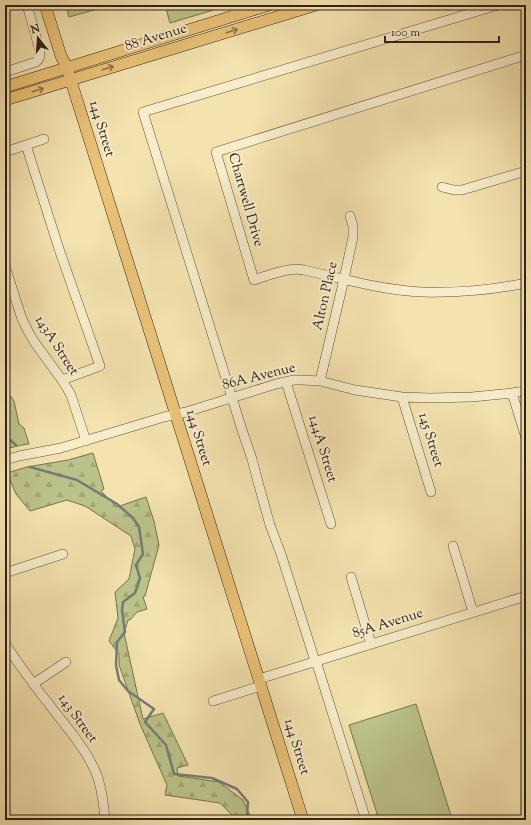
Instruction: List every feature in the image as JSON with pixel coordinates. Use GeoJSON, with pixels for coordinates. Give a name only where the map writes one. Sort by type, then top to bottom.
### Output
{"type":"FeatureCollection","features":[{"type":"Feature","properties":{"kind":"main road","name":"144 Street"},"geometry":{"type":"LineString","coordinates":[[45,5],[61,56],[66,67],[303,820]]}},
{"type":"Feature","properties":{"kind":"main road","name":"144 Street"},"geometry":{"type":"LineString","coordinates":[[51,5],[66,55],[66,67]]}},
{"type":"Feature","properties":{"kind":"main road","name":"88 Avenue"},"geometry":{"type":"LineString","coordinates":[[5,87],[235,10],[269,5]]}},
{"type":"Feature","properties":{"kind":"main road","name":"88 Avenue"},"geometry":{"type":"LineString","coordinates":[[5,100],[316,5]]}},
{"type":"Feature","properties":{"kind":"street"},"geometry":{"type":"LineString","coordinates":[[5,72],[36,62],[40,56],[40,51],[27,5]]}},
{"type":"Feature","properties":{"kind":"street"},"geometry":{"type":"LineString","coordinates":[[366,820],[270,525],[252,459],[143,112],[498,5]]}},
{"type":"Feature","properties":{"kind":"street","name":"Chartwell Drive"},"geometry":{"type":"LineString","coordinates":[[526,55],[216,152],[254,280],[294,269],[381,287],[422,292],[477,290],[526,283]]}},
{"type":"Feature","properties":{"kind":"street"},"geometry":{"type":"LineString","coordinates":[[5,152],[44,139]]}},
{"type":"Feature","properties":{"kind":"street"},"geometry":{"type":"LineString","coordinates":[[26,145],[59,249],[100,366],[62,380]]}},
{"type":"Feature","properties":{"kind":"street"},"geometry":{"type":"LineString","coordinates":[[442,187],[462,190],[526,170]]}},
{"type":"Feature","properties":{"kind":"street","name":"Alton Place"},"geometry":{"type":"LineString","coordinates":[[320,381],[353,237],[353,226],[350,216]]}},
{"type":"Feature","properties":{"kind":"street","name":"143A Street"},"geometry":{"type":"LineString","coordinates":[[5,266],[22,319],[29,333],[62,380],[71,396],[86,441]]}},
{"type":"Feature","properties":{"kind":"street","name":"86A Avenue"},"geometry":{"type":"LineString","coordinates":[[5,460],[86,441],[286,382],[302,380],[320,381],[355,390],[402,397],[472,397],[526,391]]}},
{"type":"Feature","properties":{"kind":"street","name":"144A Street"},"geometry":{"type":"LineString","coordinates":[[286,382],[331,524]]}},
{"type":"Feature","properties":{"kind":"street"},"geometry":{"type":"LineString","coordinates":[[512,393],[526,438]]}},
{"type":"Feature","properties":{"kind":"street","name":"145 Street"},"geometry":{"type":"LineString","coordinates":[[402,397],[431,492]]}},
{"type":"Feature","properties":{"kind":"street"},"geometry":{"type":"LineString","coordinates":[[454,546],[473,612]]}},
{"type":"Feature","properties":{"kind":"street"},"geometry":{"type":"LineString","coordinates":[[5,573],[63,554]]}},
{"type":"Feature","properties":{"kind":"street"},"geometry":{"type":"LineString","coordinates":[[350,577],[371,644]]}},
{"type":"Feature","properties":{"kind":"street","name":"85A Avenue"},"geometry":{"type":"LineString","coordinates":[[213,701],[315,661],[526,596]]}},
{"type":"Feature","properties":{"kind":"street","name":"143 Street"},"geometry":{"type":"LineString","coordinates":[[5,643],[33,684],[75,738],[91,764],[98,778],[104,803],[105,820]]}},
{"type":"Feature","properties":{"kind":"street"},"geometry":{"type":"LineString","coordinates":[[33,684],[66,662]]}},
{"type":"Feature","properties":{"kind":"green space"},"geometry":{"type":"Polygon","coordinates":[[[66,5],[92,5],[94,10],[69,17],[66,5]]]}},
{"type":"Feature","properties":{"kind":"green space"},"geometry":{"type":"Polygon","coordinates":[[[165,5],[227,5],[227,6],[170,23],[165,5]]]}},
{"type":"Feature","properties":{"kind":"green space"},"geometry":{"type":"Polygon","coordinates":[[[5,389],[14,401],[19,424],[24,428],[29,444],[5,449],[5,389]]]}},
{"type":"Feature","properties":{"kind":"green space"},"geometry":{"type":"Polygon","coordinates":[[[93,453],[104,489],[101,491],[117,507],[146,497],[154,521],[159,545],[145,596],[143,597],[147,609],[137,612],[130,620],[128,620],[124,633],[143,719],[163,713],[188,765],[177,768],[178,776],[219,782],[243,800],[251,820],[237,820],[220,803],[165,795],[167,785],[140,724],[119,665],[119,654],[109,641],[118,618],[115,592],[129,579],[135,549],[131,536],[85,506],[67,500],[30,511],[16,494],[7,473],[27,467],[68,460],[93,453]]]}},
{"type":"Feature","properties":{"kind":"green space"},"geometry":{"type":"Polygon","coordinates":[[[416,704],[452,819],[379,820],[349,725],[416,704]]]}},
{"type":"Feature","properties":{"kind":"waterway"},"geometry":{"type":"LineString","coordinates":[[5,436],[16,445]]}},
{"type":"Feature","properties":{"kind":"waterway"},"geometry":{"type":"LineString","coordinates":[[30,467],[77,480],[117,504],[133,518],[139,527],[143,554],[136,565],[140,578],[135,593],[123,602],[122,610],[125,632],[117,642],[116,665],[119,680],[128,691],[154,709],[145,722],[166,745],[174,774],[212,778],[237,789],[248,802],[247,815],[249,820]]}}]}
